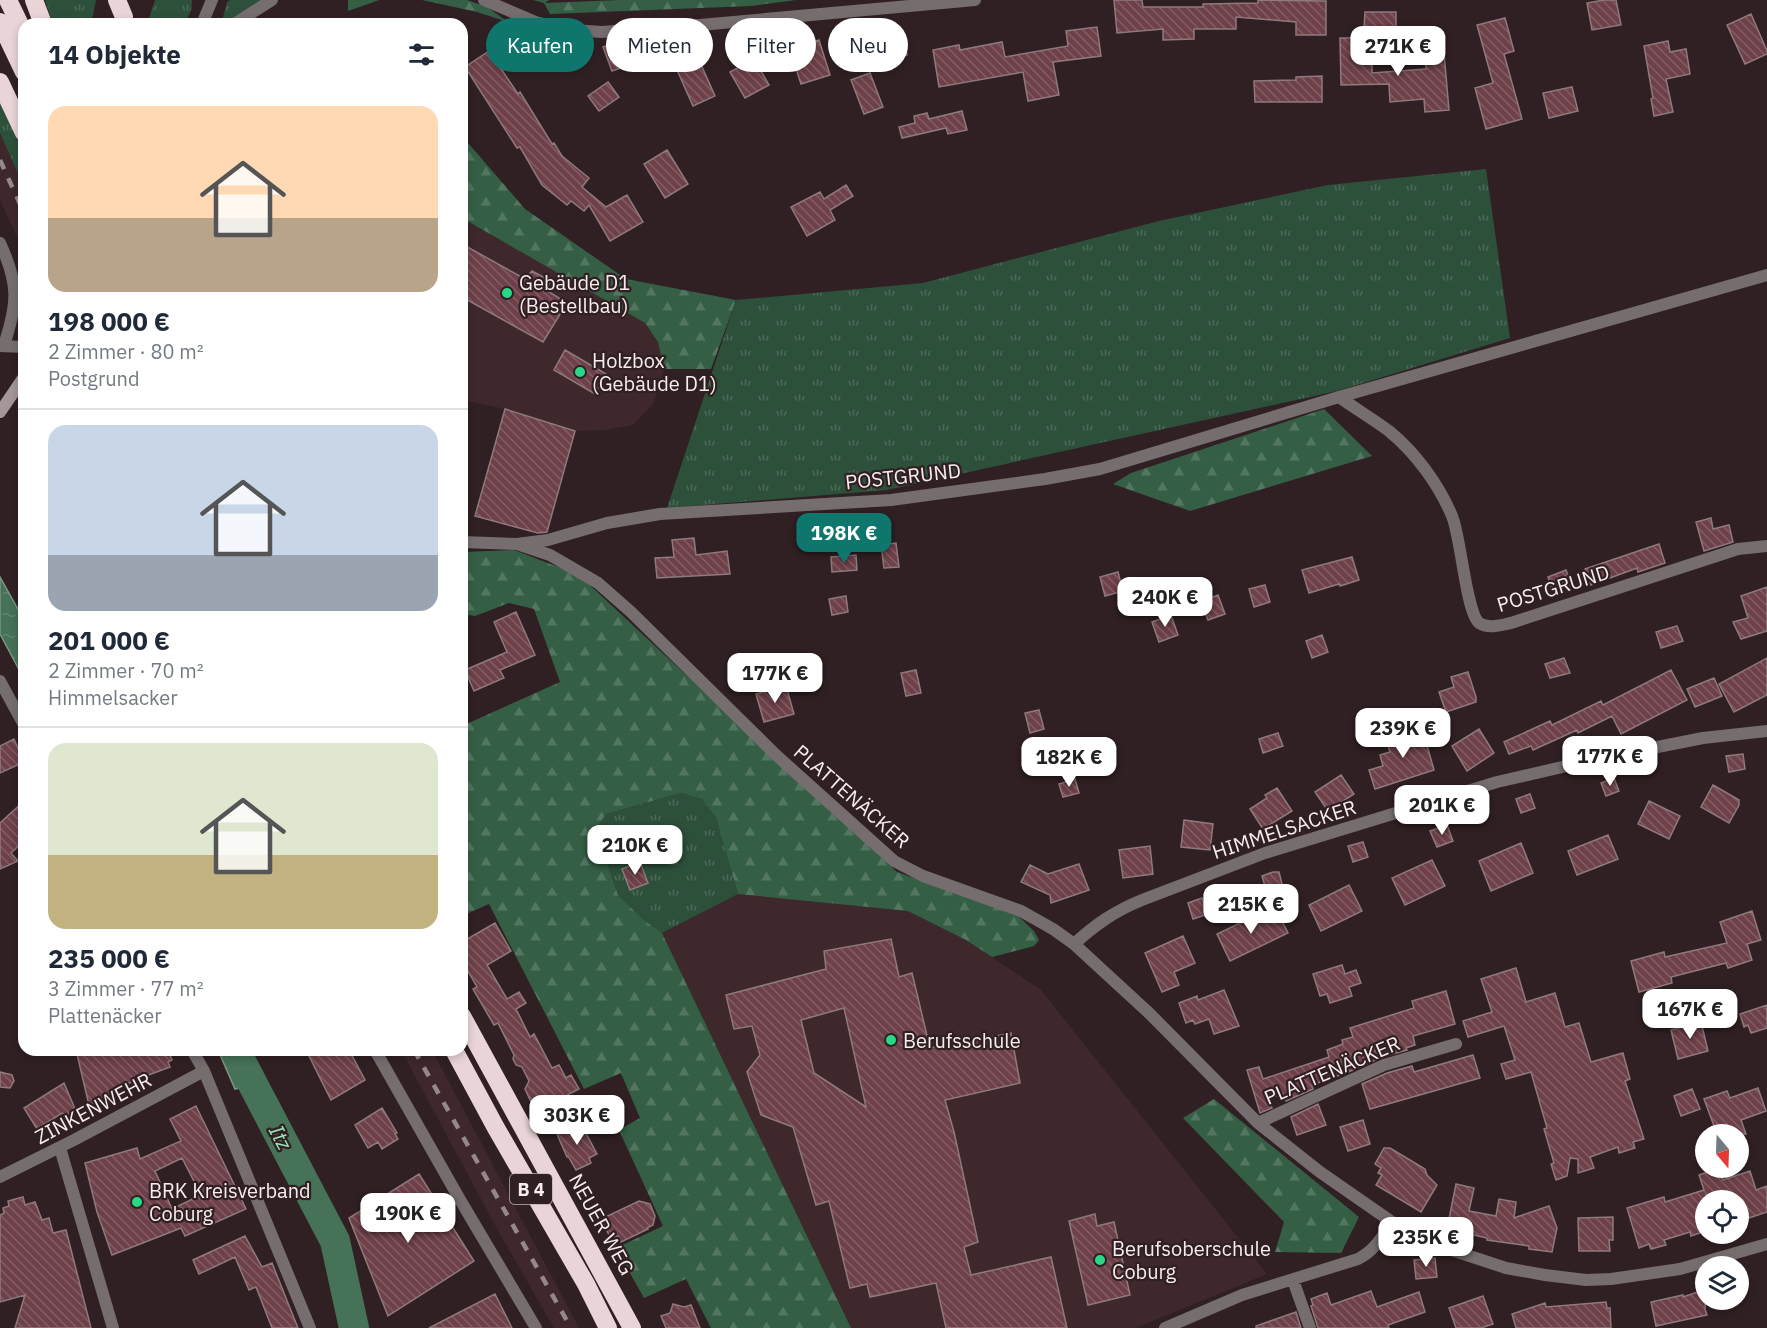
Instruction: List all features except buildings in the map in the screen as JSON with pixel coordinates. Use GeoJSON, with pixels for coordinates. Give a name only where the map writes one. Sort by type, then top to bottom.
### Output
{"type":"FeatureCollection","features":[{"type":"Feature","properties":{"kind":"highway"},"geometry":{"type":"LineString","coordinates":[[8,0],[18,21]]}},
{"type":"Feature","properties":{"kind":"highway"},"geometry":{"type":"LineString","coordinates":[[34,0],[41,18]]}},
{"type":"Feature","properties":{"kind":"highway"},"geometry":{"type":"LineString","coordinates":[[117,0],[125,14]]}},
{"type":"Feature","properties":{"kind":"highway"},"geometry":{"type":"LineString","coordinates":[[0,22],[18,60]]}},
{"type":"Feature","properties":{"kind":"highway"},"geometry":{"type":"LineString","coordinates":[[0,82],[18,120]]}},
{"type":"Feature","properties":{"kind":"highway","name":"NEUER WEG"},"geometry":{"type":"LineString","coordinates":[[468,1027],[633,1328]]}},
{"type":"Feature","properties":{"kind":"highway","name":"B 4"},"geometry":{"type":"LineString","coordinates":[[457,1056],[586,1284],[608,1328]]}},
{"type":"Feature","properties":{"kind":"street"},"geometry":{"type":"LineString","coordinates":[[204,18],[212,0]]}},
{"type":"Feature","properties":{"kind":"street"},"geometry":{"type":"LineString","coordinates":[[244,18],[272,0]]}},
{"type":"Feature","properties":{"kind":"street"},"geometry":{"type":"LineString","coordinates":[[484,0],[538,23],[572,30],[602,32],[975,0]]}},
{"type":"Feature","properties":{"kind":"street"},"geometry":{"type":"LineString","coordinates":[[0,243],[13,274],[16,298],[13,319],[2,346],[18,347]]}},
{"type":"Feature","properties":{"kind":"street","name":"POSTGRUND"},"geometry":{"type":"LineString","coordinates":[[468,542],[517,544],[549,540],[607,523],[660,514],[891,500],[1100,470],[1339,397],[1767,275]]}},
{"type":"Feature","properties":{"kind":"street"},"geometry":{"type":"LineString","coordinates":[[0,412],[18,386]]}},
{"type":"Feature","properties":{"kind":"street","name":"POSTGRUND"},"geometry":{"type":"LineString","coordinates":[[1339,397],[1390,432],[1425,468],[1453,518],[1469,597],[1474,616],[1480,624],[1491,627],[1511,623],[1738,549],[1767,546]]}},
{"type":"Feature","properties":{"kind":"street","name":"PLATTENÄCKER"},"geometry":{"type":"LineString","coordinates":[[517,544],[550,555],[598,583],[631,612],[776,755],[894,861],[923,876],[1021,911],[1074,944],[1150,1014],[1258,1123],[1320,1172],[1392,1222],[1436,1245],[1506,1268],[1586,1280],[1611,1279],[1680,1269],[1767,1244]]}},
{"type":"Feature","properties":{"kind":"street"},"geometry":{"type":"LineString","coordinates":[[0,681],[18,714]]}},
{"type":"Feature","properties":{"kind":"street","name":"HIMMELSACKER"},"geometry":{"type":"LineString","coordinates":[[1074,944],[1096,924],[1123,908],[1265,853],[1497,782],[1703,738],[1767,731]]}},
{"type":"Feature","properties":{"kind":"street","name":"PLATTENÄCKER"},"geometry":{"type":"LineString","coordinates":[[1258,1123],[1384,1065],[1456,1044]]}},
{"type":"Feature","properties":{"kind":"street"},"geometry":{"type":"LineString","coordinates":[[195,1056],[204,1071],[310,1328]]}},
{"type":"Feature","properties":{"kind":"street"},"geometry":{"type":"LineString","coordinates":[[378,1056],[536,1328]]}},
{"type":"Feature","properties":{"kind":"street","name":"ZINKENWEHR"},"geometry":{"type":"LineString","coordinates":[[0,1177],[60,1148],[204,1071]]}},
{"type":"Feature","properties":{"kind":"street"},"geometry":{"type":"LineString","coordinates":[[60,1148],[113,1328]]}},
{"type":"Feature","properties":{"kind":"street"},"geometry":{"type":"LineString","coordinates":[[1165,1328],[1242,1295],[1358,1259],[1368,1254],[1377,1245],[1392,1222]]}},
{"type":"Feature","properties":{"kind":"street"},"geometry":{"type":"LineString","coordinates":[[1293,1280],[1310,1328]]}},
{"type":"Feature","properties":{"kind":"shaded area"},"geometry":{"type":"Polygon","coordinates":[[[0,133],[18,174],[18,240],[0,200],[0,133]]]}},
{"type":"Feature","properties":{"kind":"shaded area"},"geometry":{"type":"Polygon","coordinates":[[[468,221],[645,323],[658,342],[664,369],[654,403],[633,425],[605,430],[575,431],[505,409],[468,401],[468,221]]]}},
{"type":"Feature","properties":{"kind":"shaded area"},"geometry":{"type":"Polygon","coordinates":[[[738,894],[908,911],[966,940],[1041,990],[1267,1274],[1136,1328],[851,1328],[662,933],[738,894]]]}},
{"type":"Feature","properties":{"kind":"shaded area"},"geometry":{"type":"Polygon","coordinates":[[[404,1056],[435,1056],[579,1328],[554,1328],[496,1227],[404,1056]]]}},
{"type":"Feature","properties":{"kind":"green space"},"geometry":{"type":"Polygon","coordinates":[[[45,0],[96,0],[92,18],[51,18],[45,0]]]}},
{"type":"Feature","properties":{"kind":"green space"},"geometry":{"type":"Polygon","coordinates":[[[155,0],[192,0],[191,11],[187,18],[149,18],[155,0]]]}},
{"type":"Feature","properties":{"kind":"green space"},"geometry":{"type":"Polygon","coordinates":[[[230,0],[262,0],[241,18],[223,18],[227,2],[230,0]]]}},
{"type":"Feature","properties":{"kind":"green space"},"geometry":{"type":"Polygon","coordinates":[[[348,0],[379,0],[348,11],[348,0]]]}},
{"type":"Feature","properties":{"kind":"green space"},"geometry":{"type":"Polygon","coordinates":[[[422,0],[467,0],[487,7],[502,18],[422,0]]]}},
{"type":"Feature","properties":{"kind":"green space"},"geometry":{"type":"Polygon","coordinates":[[[533,0],[549,0],[545,3],[620,0],[796,0],[751,6],[550,14],[544,3],[533,0]]]}},
{"type":"Feature","properties":{"kind":"green space"},"geometry":{"type":"Polygon","coordinates":[[[0,102],[18,142],[18,174],[0,133],[0,102]]]}},
{"type":"Feature","properties":{"kind":"green space"},"geometry":{"type":"Polygon","coordinates":[[[468,143],[525,209],[626,279],[736,300],[711,369],[664,369],[658,342],[645,323],[468,221],[468,143]]]}},
{"type":"Feature","properties":{"kind":"green space"},"geometry":{"type":"Polygon","coordinates":[[[1486,169],[1510,338],[1337,391],[887,490],[667,508],[736,300],[923,283],[1159,221],[1328,185],[1486,169]]]}},
{"type":"Feature","properties":{"kind":"green space"},"geometry":{"type":"Polygon","coordinates":[[[1324,409],[1372,456],[1190,511],[1113,484],[1131,473],[1324,409]]]}},
{"type":"Feature","properties":{"kind":"green space"},"geometry":{"type":"Polygon","coordinates":[[[514,550],[579,575],[897,872],[1016,914],[1034,931],[1039,940],[1034,946],[992,957],[966,940],[908,911],[738,894],[716,818],[702,799],[681,793],[606,814],[596,829],[618,895],[644,920],[662,933],[851,1328],[711,1328],[686,1279],[644,1298],[616,1248],[663,1226],[619,1130],[640,1118],[621,1073],[584,1089],[489,904],[468,913],[468,723],[560,682],[534,609],[509,603],[475,616],[468,615],[468,552],[514,550]]]}},
{"type":"Feature","properties":{"kind":"green space"},"geometry":{"type":"Polygon","coordinates":[[[681,793],[702,799],[716,818],[738,894],[662,933],[644,920],[618,895],[596,829],[606,814],[681,793]]]}},
{"type":"Feature","properties":{"kind":"green space"},"geometry":{"type":"Polygon","coordinates":[[[1214,1099],[1359,1217],[1341,1253],[1275,1252],[1284,1222],[1183,1118],[1214,1099]]]}},
{"type":"Feature","properties":{"kind":"water"},"geometry":{"type":"Polygon","coordinates":[[[0,577],[18,609],[18,668],[0,634],[0,577]]]}},
{"type":"Feature","properties":{"kind":"water"},"geometry":{"type":"Polygon","coordinates":[[[221,1056],[254,1056],[264,1081],[235,1089],[221,1056]]]}},
{"type":"Feature","properties":{"kind":"waterway","name":"Itz"},"geometry":{"type":"LineString","coordinates":[[238,1056],[335,1241],[354,1328]]}},
{"type":"Feature","properties":{"kind":"railway"},"geometry":{"type":"LineString","coordinates":[[0,160],[18,200]]}},
{"type":"Feature","properties":{"kind":"railway"},"geometry":{"type":"LineString","coordinates":[[417,1056],[571,1328]]}},
{"type":"Feature","properties":{"kind":"place","name":"Gebäude D1 (Bestellbau)"},"geometry":{"type":"Point","coordinates":[507,293]}},
{"type":"Feature","properties":{"kind":"place","name":"Holzbox (Gebäude D1)"},"geometry":{"type":"Point","coordinates":[580,372]}},
{"type":"Feature","properties":{"kind":"place","name":"Berufsschule"},"geometry":{"type":"Point","coordinates":[891,1040]}},
{"type":"Feature","properties":{"kind":"place","name":"BRK Kreisverband Coburg"},"geometry":{"type":"Point","coordinates":[137,1202]}},
{"type":"Feature","properties":{"kind":"place","name":"Berufsoberschule Coburg"},"geometry":{"type":"Point","coordinates":[1100,1260]}}]}
